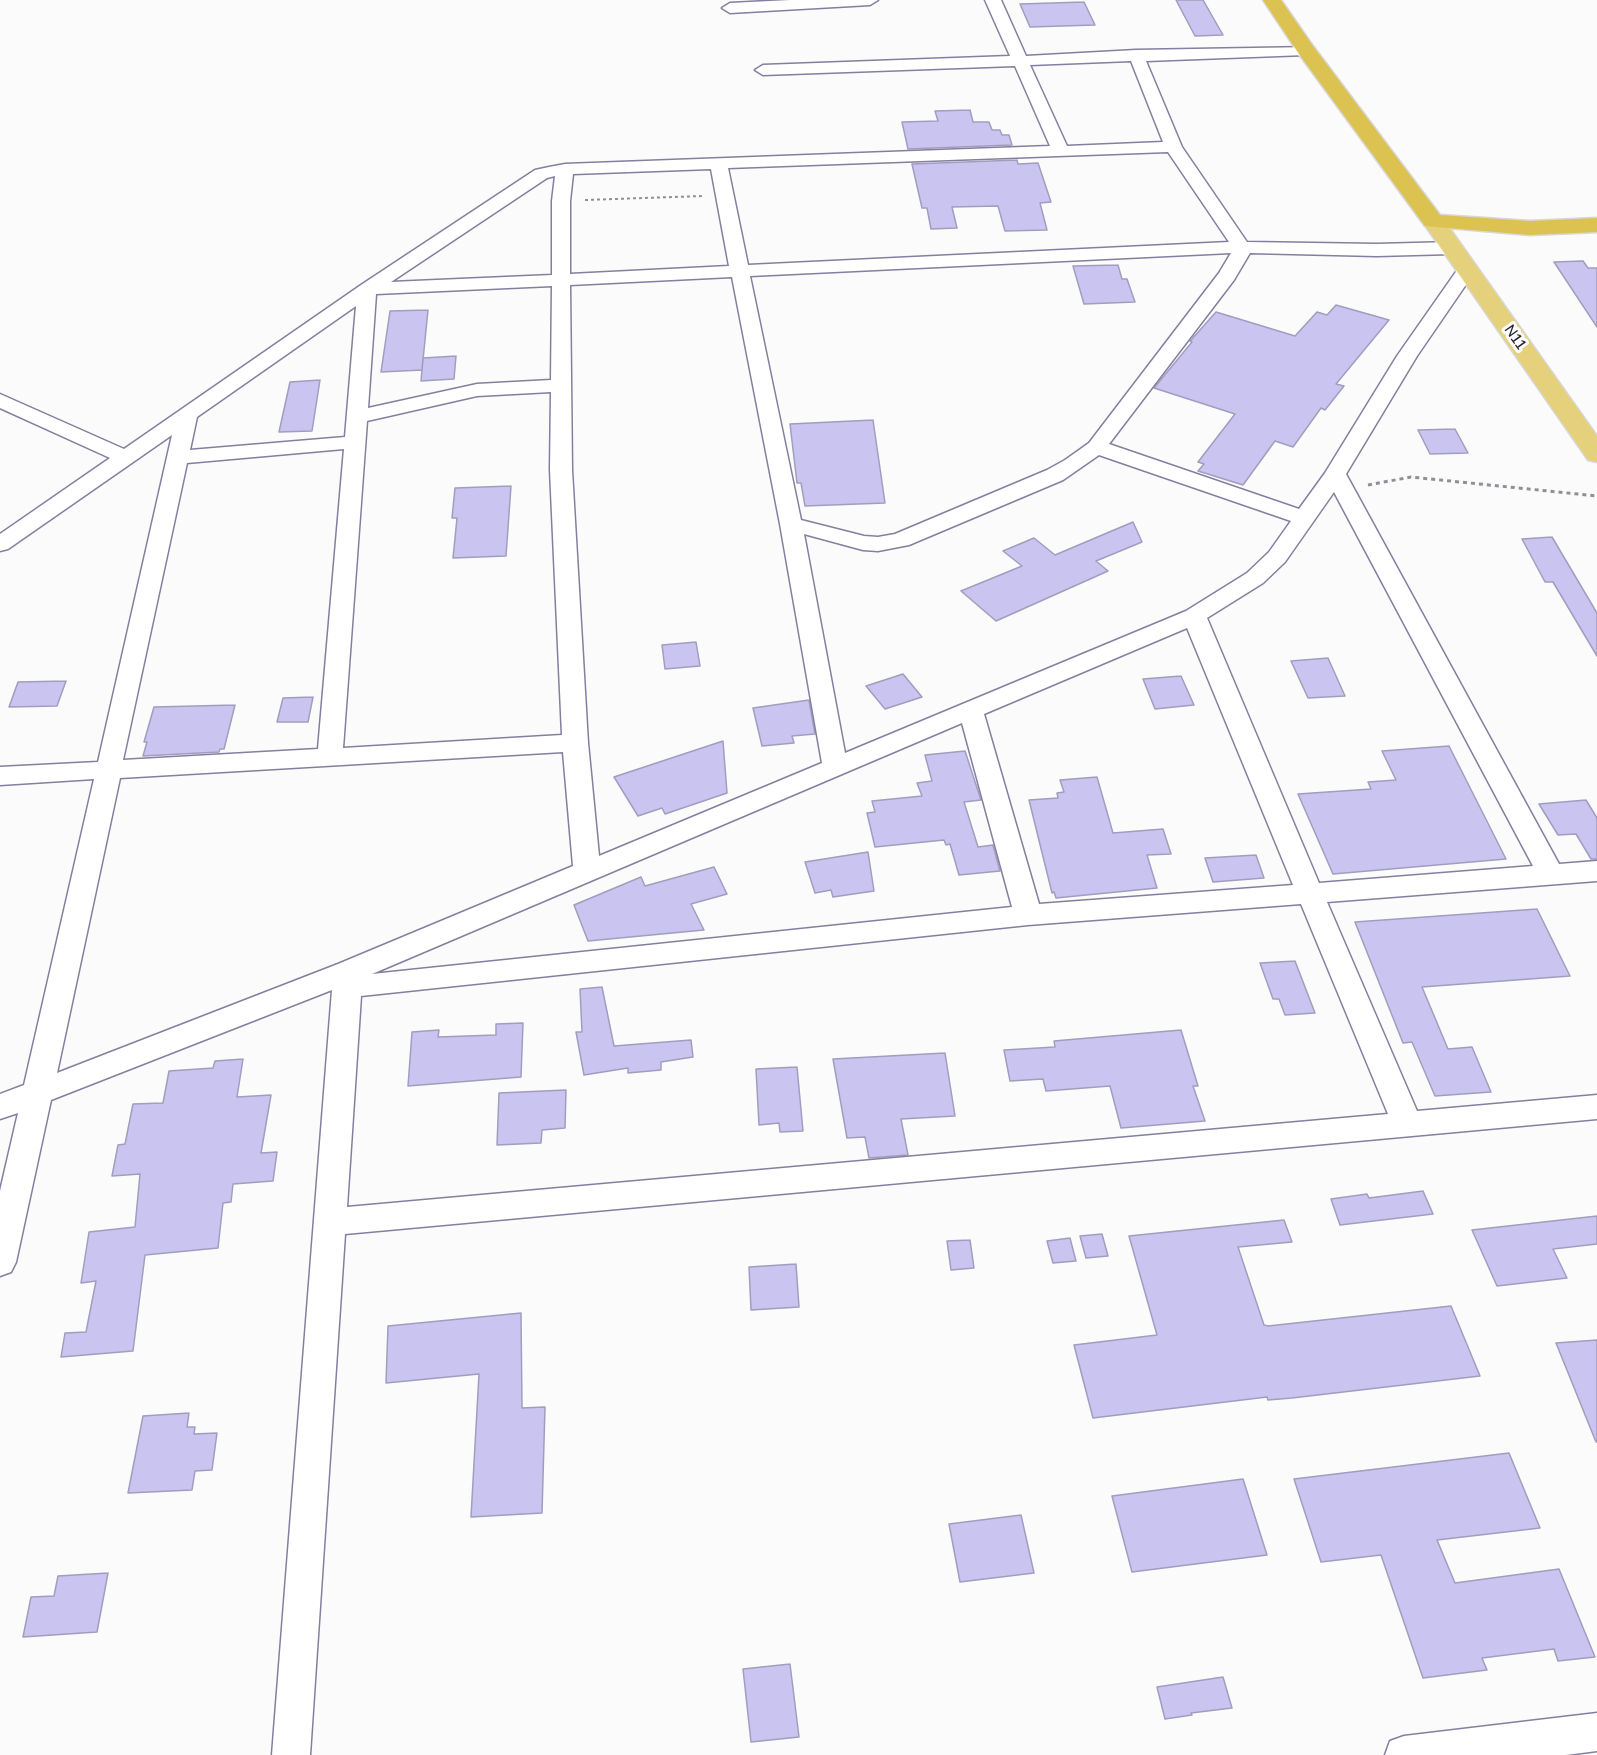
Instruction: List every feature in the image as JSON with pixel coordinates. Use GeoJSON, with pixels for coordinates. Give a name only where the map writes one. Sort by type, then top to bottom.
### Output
{"type":"FeatureCollection","features":[{"type":"Feature","properties":{"kind":"highway"},"geometry":{"type":"LineString","coordinates":[[1272,0],[1306,50],[1433,221],[1530,228],[1597,225]]}},
{"type":"Feature","properties":{"kind":"main road","name":"N11"},"geometry":{"type":"LineString","coordinates":[[1433,221],[1597,454]]}},
{"type":"Feature","properties":{"kind":"street"},"geometry":{"type":"LineString","coordinates":[[730,8],[870,0]]}},
{"type":"Feature","properties":{"kind":"street"},"geometry":{"type":"LineString","coordinates":[[993,0],[1062,151]]}},
{"type":"Feature","properties":{"kind":"street"},"geometry":{"type":"LineString","coordinates":[[763,70],[1306,50]]}},
{"type":"Feature","properties":{"kind":"street"},"geometry":{"type":"LineString","coordinates":[[791,524],[863,543],[878,544],[901,540],[1073,465],[1096,447],[1227,276],[1240,256],[1242,247],[1173,147],[1136,55]]}},
{"type":"Feature","properties":{"kind":"street"},"geometry":{"type":"LineString","coordinates":[[0,544],[367,290],[541,174],[565,169],[1173,147]]}},
{"type":"Feature","properties":{"kind":"street"},"geometry":{"type":"LineString","coordinates":[[718,164],[791,524],[835,767]]}},
{"type":"Feature","properties":{"kind":"street"},"geometry":{"type":"LineString","coordinates":[[565,169],[561,201],[561,470],[574,743],[587,872]]}},
{"type":"Feature","properties":{"kind":"street"},"geometry":{"type":"LineString","coordinates":[[367,290],[1242,247],[1377,250],[1452,248]]}},
{"type":"Feature","properties":{"kind":"street"},"geometry":{"type":"LineString","coordinates":[[0,1107],[38,1091],[348,979],[587,872],[1194,616],[1256,578],[1277,557],[1303,518],[1340,482],[1407,356],[1467,270]]}},
{"type":"Feature","properties":{"kind":"street"},"geometry":{"type":"LineString","coordinates":[[330,755],[367,290]]}},
{"type":"Feature","properties":{"kind":"street"},"geometry":{"type":"LineString","coordinates":[[356,417],[477,390],[561,385]]}},
{"type":"Feature","properties":{"kind":"street"},"geometry":{"type":"LineString","coordinates":[[0,400],[125,457]]}},
{"type":"Feature","properties":{"kind":"street"},"geometry":{"type":"LineString","coordinates":[[0,1262],[187,414]]}},
{"type":"Feature","properties":{"kind":"street"},"geometry":{"type":"LineString","coordinates":[[178,457],[355,442]]}},
{"type":"Feature","properties":{"kind":"street"},"geometry":{"type":"LineString","coordinates":[[1096,447],[1303,518]]}},
{"type":"Feature","properties":{"kind":"street"},"geometry":{"type":"LineString","coordinates":[[1340,482],[1551,874]]}},
{"type":"Feature","properties":{"kind":"street"},"geometry":{"type":"LineString","coordinates":[[1194,616],[1407,1124]]}},
{"type":"Feature","properties":{"kind":"street"},"geometry":{"type":"LineString","coordinates":[[970,710],[1029,915]]}},
{"type":"Feature","properties":{"kind":"street"},"geometry":{"type":"LineString","coordinates":[[0,776],[330,755],[574,743]]}},
{"type":"Feature","properties":{"kind":"street"},"geometry":{"type":"LineString","coordinates":[[348,979],[1029,915],[1597,871]]}},
{"type":"Feature","properties":{"kind":"street"},"geometry":{"type":"LineString","coordinates":[[291,1755],[348,979]]}},
{"type":"Feature","properties":{"kind":"street"},"geometry":{"type":"LineString","coordinates":[[330,1222],[1597,1107]]}},
{"type":"Feature","properties":{"kind":"street"},"geometry":{"type":"LineString","coordinates":[[1404,1755],[1597,1732]]}},
{"type":"Feature","properties":{"kind":"path"},"geometry":{"type":"LineString","coordinates":[[561,201],[725,195]]}},
{"type":"Feature","properties":{"kind":"path"},"geometry":{"type":"LineString","coordinates":[[1340,482],[1411,477],[1597,496]]}},
{"type":"Feature","properties":{"kind":"building"},"geometry":{"type":"Polygon","coordinates":[[[1176,0],[1203,0],[1223,35],[1195,36],[1176,0]]]}},
{"type":"Feature","properties":{"kind":"building"},"geometry":{"type":"Polygon","coordinates":[[[1084,2],[1095,25],[1030,27],[1020,4],[1084,2]]]}},
{"type":"Feature","properties":{"kind":"building"},"geometry":{"type":"Polygon","coordinates":[[[970,110],[973,122],[989,122],[992,130],[1000,130],[1002,135],[1009,135],[1012,145],[908,149],[902,122],[938,121],[935,111],[970,110]]]}},
{"type":"Feature","properties":{"kind":"building"},"geometry":{"type":"Polygon","coordinates":[[[1017,160],[1018,164],[1038,163],[1051,202],[1040,203],[1047,230],[1005,231],[998,206],[952,207],[957,228],[931,229],[927,208],[922,208],[912,164],[1017,160]]]}},
{"type":"Feature","properties":{"kind":"building"},"geometry":{"type":"Polygon","coordinates":[[[1583,261],[1588,268],[1597,268],[1597,327],[1554,262],[1583,261]]]}},
{"type":"Feature","properties":{"kind":"building"},"geometry":{"type":"Polygon","coordinates":[[[1118,265],[1122,279],[1127,279],[1135,302],[1084,304],[1073,266],[1118,265]]]}},
{"type":"Feature","properties":{"kind":"building"},"geometry":{"type":"Polygon","coordinates":[[[1336,305],[1389,320],[1336,384],[1344,386],[1325,410],[1321,408],[1293,447],[1275,441],[1243,485],[1198,471],[1204,464],[1198,462],[1235,414],[1154,388],[1192,342],[1190,341],[1216,312],[1295,336],[1317,312],[1327,315],[1336,305]]]}},
{"type":"Feature","properties":{"kind":"building"},"geometry":{"type":"Polygon","coordinates":[[[428,310],[422,370],[381,372],[390,311],[428,310]]]}},
{"type":"Feature","properties":{"kind":"building"},"geometry":{"type":"Polygon","coordinates":[[[456,356],[454,379],[421,381],[423,358],[456,356]]]}},
{"type":"Feature","properties":{"kind":"building"},"geometry":{"type":"Polygon","coordinates":[[[320,380],[312,431],[279,432],[290,382],[320,380]]]}},
{"type":"Feature","properties":{"kind":"building"},"geometry":{"type":"Polygon","coordinates":[[[873,420],[885,503],[805,506],[801,483],[797,483],[790,424],[873,420]]]}},
{"type":"Feature","properties":{"kind":"building"},"geometry":{"type":"Polygon","coordinates":[[[1455,429],[1468,453],[1430,454],[1418,430],[1455,429]]]}},
{"type":"Feature","properties":{"kind":"building"},"geometry":{"type":"Polygon","coordinates":[[[511,486],[506,556],[453,558],[457,518],[452,518],[455,488],[511,486]]]}},
{"type":"Feature","properties":{"kind":"building"},"geometry":{"type":"Polygon","coordinates":[[[1133,522],[1142,542],[1096,561],[1108,571],[996,621],[961,591],[1022,566],[1003,551],[1034,538],[1055,555],[1133,522]]]}},
{"type":"Feature","properties":{"kind":"building"},"geometry":{"type":"Polygon","coordinates":[[[1552,537],[1597,613],[1597,656],[1553,582],[1545,582],[1522,539],[1552,537]]]}},
{"type":"Feature","properties":{"kind":"building"},"geometry":{"type":"Polygon","coordinates":[[[696,642],[700,666],[665,669],[662,645],[696,642]]]}},
{"type":"Feature","properties":{"kind":"building"},"geometry":{"type":"Polygon","coordinates":[[[1328,658],[1345,696],[1308,698],[1291,661],[1328,658]]]}},
{"type":"Feature","properties":{"kind":"building"},"geometry":{"type":"Polygon","coordinates":[[[903,674],[922,697],[885,709],[866,686],[903,674]]]}},
{"type":"Feature","properties":{"kind":"building"},"geometry":{"type":"Polygon","coordinates":[[[1181,676],[1194,705],[1155,709],[1143,679],[1181,676]]]}},
{"type":"Feature","properties":{"kind":"building"},"geometry":{"type":"Polygon","coordinates":[[[66,681],[57,706],[9,707],[18,682],[66,681]]]}},
{"type":"Feature","properties":{"kind":"building"},"geometry":{"type":"Polygon","coordinates":[[[313,697],[308,722],[277,722],[283,698],[313,697]]]}},
{"type":"Feature","properties":{"kind":"building"},"geometry":{"type":"Polygon","coordinates":[[[809,700],[815,734],[792,736],[794,743],[762,746],[753,708],[809,700]]]}},
{"type":"Feature","properties":{"kind":"building"},"geometry":{"type":"Polygon","coordinates":[[[235,705],[224,749],[220,749],[219,752],[143,756],[147,742],[144,742],[154,707],[235,705]]]}},
{"type":"Feature","properties":{"kind":"building"},"geometry":{"type":"Polygon","coordinates":[[[723,741],[727,793],[665,814],[662,808],[638,816],[614,777],[723,741]]]}},
{"type":"Feature","properties":{"kind":"building"},"geometry":{"type":"Polygon","coordinates":[[[1449,746],[1506,859],[1333,874],[1298,794],[1371,789],[1368,782],[1396,780],[1382,751],[1449,746]]]}},
{"type":"Feature","properties":{"kind":"building"},"geometry":{"type":"Polygon","coordinates":[[[965,751],[981,800],[964,802],[978,847],[993,845],[1000,871],[959,875],[950,844],[946,845],[944,840],[875,847],[867,813],[875,812],[872,801],[922,796],[917,783],[932,781],[925,755],[965,751]]]}},
{"type":"Feature","properties":{"kind":"building"},"geometry":{"type":"Polygon","coordinates":[[[1097,777],[1113,833],[1163,829],[1171,854],[1147,855],[1157,888],[1056,898],[1054,892],[1052,893],[1029,800],[1058,798],[1057,793],[1064,792],[1060,780],[1097,777]]]}},
{"type":"Feature","properties":{"kind":"building"},"geometry":{"type":"Polygon","coordinates":[[[1586,800],[1597,818],[1597,859],[1591,859],[1576,834],[1558,835],[1539,804],[1586,800]]]}},
{"type":"Feature","properties":{"kind":"building"},"geometry":{"type":"Polygon","coordinates":[[[868,852],[874,891],[833,897],[831,890],[815,893],[805,862],[868,852]]]}},
{"type":"Feature","properties":{"kind":"building"},"geometry":{"type":"Polygon","coordinates":[[[1256,855],[1264,878],[1213,882],[1205,858],[1256,855]]]}},
{"type":"Feature","properties":{"kind":"building"},"geometry":{"type":"Polygon","coordinates":[[[714,867],[727,894],[691,904],[704,930],[588,941],[574,905],[641,877],[645,886],[714,867]]]}},
{"type":"Feature","properties":{"kind":"building"},"geometry":{"type":"Polygon","coordinates":[[[1537,909],[1570,976],[1422,987],[1448,1049],[1472,1047],[1491,1092],[1435,1096],[1412,1042],[1403,1043],[1355,922],[1537,909]]]}},
{"type":"Feature","properties":{"kind":"building"},"geometry":{"type":"Polygon","coordinates":[[[1295,961],[1315,1013],[1285,1015],[1279,999],[1273,999],[1260,963],[1295,961]]]}},
{"type":"Feature","properties":{"kind":"building"},"geometry":{"type":"Polygon","coordinates":[[[602,987],[614,1046],[691,1040],[693,1057],[661,1062],[661,1070],[628,1073],[628,1068],[584,1075],[576,1032],[582,1032],[580,989],[602,987]]]}},
{"type":"Feature","properties":{"kind":"building"},"geometry":{"type":"Polygon","coordinates":[[[523,1023],[521,1077],[408,1086],[412,1032],[439,1030],[438,1037],[496,1035],[496,1024],[523,1023]]]}},
{"type":"Feature","properties":{"kind":"building"},"geometry":{"type":"Polygon","coordinates":[[[1181,1030],[1198,1086],[1193,1086],[1205,1121],[1121,1128],[1110,1086],[1046,1091],[1043,1079],[1010,1081],[1004,1050],[1055,1047],[1054,1041],[1181,1030]]]}},
{"type":"Feature","properties":{"kind":"building"},"geometry":{"type":"Polygon","coordinates":[[[945,1053],[955,1116],[901,1119],[908,1155],[869,1158],[865,1137],[847,1138],[833,1059],[945,1053]]]}},
{"type":"Feature","properties":{"kind":"building"},"geometry":{"type":"Polygon","coordinates":[[[243,1059],[237,1097],[271,1095],[261,1153],[277,1152],[273,1181],[233,1184],[231,1202],[223,1203],[218,1248],[145,1255],[133,1351],[61,1357],[65,1333],[86,1332],[96,1281],[81,1283],[89,1232],[135,1227],[140,1174],[112,1176],[118,1145],[125,1144],[133,1104],[163,1103],[169,1071],[213,1068],[215,1061],[243,1059]]]}},
{"type":"Feature","properties":{"kind":"building"},"geometry":{"type":"Polygon","coordinates":[[[797,1067],[803,1131],[780,1132],[779,1123],[759,1125],[756,1069],[797,1067]]]}},
{"type":"Feature","properties":{"kind":"building"},"geometry":{"type":"Polygon","coordinates":[[[566,1090],[565,1128],[542,1130],[541,1143],[497,1145],[499,1093],[566,1090]]]}},
{"type":"Feature","properties":{"kind":"building"},"geometry":{"type":"Polygon","coordinates":[[[1423,1191],[1433,1214],[1340,1225],[1331,1199],[1367,1194],[1369,1198],[1423,1191]]]}},
{"type":"Feature","properties":{"kind":"building"},"geometry":{"type":"Polygon","coordinates":[[[1597,1216],[1597,1244],[1553,1249],[1567,1278],[1497,1286],[1472,1230],[1597,1216]]]}},
{"type":"Feature","properties":{"kind":"building"},"geometry":{"type":"Polygon","coordinates":[[[1284,1220],[1292,1242],[1238,1247],[1264,1325],[1451,1306],[1480,1376],[1292,1398],[1268,1400],[1267,1397],[1093,1418],[1074,1345],[1157,1335],[1129,1236],[1284,1220]]]}},
{"type":"Feature","properties":{"kind":"building"},"geometry":{"type":"Polygon","coordinates":[[[1102,1234],[1108,1256],[1086,1258],[1080,1236],[1102,1234]]]}},
{"type":"Feature","properties":{"kind":"building"},"geometry":{"type":"Polygon","coordinates":[[[1070,1238],[1076,1261],[1053,1263],[1047,1241],[1070,1238]]]}},
{"type":"Feature","properties":{"kind":"building"},"geometry":{"type":"Polygon","coordinates":[[[970,1240],[974,1268],[951,1270],[947,1241],[970,1240]]]}},
{"type":"Feature","properties":{"kind":"building"},"geometry":{"type":"Polygon","coordinates":[[[796,1264],[799,1307],[751,1310],[749,1267],[796,1264]]]}},
{"type":"Feature","properties":{"kind":"building"},"geometry":{"type":"Polygon","coordinates":[[[521,1313],[522,1408],[545,1407],[542,1513],[471,1517],[479,1374],[386,1383],[388,1326],[521,1313]]]}},
{"type":"Feature","properties":{"kind":"building"},"geometry":{"type":"Polygon","coordinates":[[[1597,1340],[1597,1442],[1596,1442],[1556,1343],[1597,1340]]]}},
{"type":"Feature","properties":{"kind":"building"},"geometry":{"type":"Polygon","coordinates":[[[189,1413],[187,1427],[195,1427],[194,1434],[217,1433],[212,1470],[195,1471],[192,1490],[128,1493],[143,1416],[189,1413]]]}},
{"type":"Feature","properties":{"kind":"building"},"geometry":{"type":"Polygon","coordinates":[[[1509,1453],[1540,1528],[1437,1540],[1455,1583],[1559,1569],[1595,1657],[1558,1661],[1554,1649],[1482,1658],[1487,1670],[1423,1678],[1381,1555],[1321,1562],[1294,1479],[1509,1453]]]}},
{"type":"Feature","properties":{"kind":"building"},"geometry":{"type":"Polygon","coordinates":[[[1243,1479],[1267,1555],[1132,1572],[1112,1496],[1243,1479]]]}},
{"type":"Feature","properties":{"kind":"building"},"geometry":{"type":"Polygon","coordinates":[[[1021,1515],[1034,1573],[960,1582],[949,1524],[1021,1515]]]}},
{"type":"Feature","properties":{"kind":"building"},"geometry":{"type":"Polygon","coordinates":[[[108,1573],[97,1632],[23,1637],[31,1597],[54,1596],[58,1576],[108,1573]]]}},
{"type":"Feature","properties":{"kind":"building"},"geometry":{"type":"Polygon","coordinates":[[[790,1664],[799,1737],[751,1742],[743,1669],[790,1664]]]}},
{"type":"Feature","properties":{"kind":"building"},"geometry":{"type":"Polygon","coordinates":[[[1223,1677],[1232,1708],[1165,1719],[1157,1687],[1223,1677]]]}}]}
